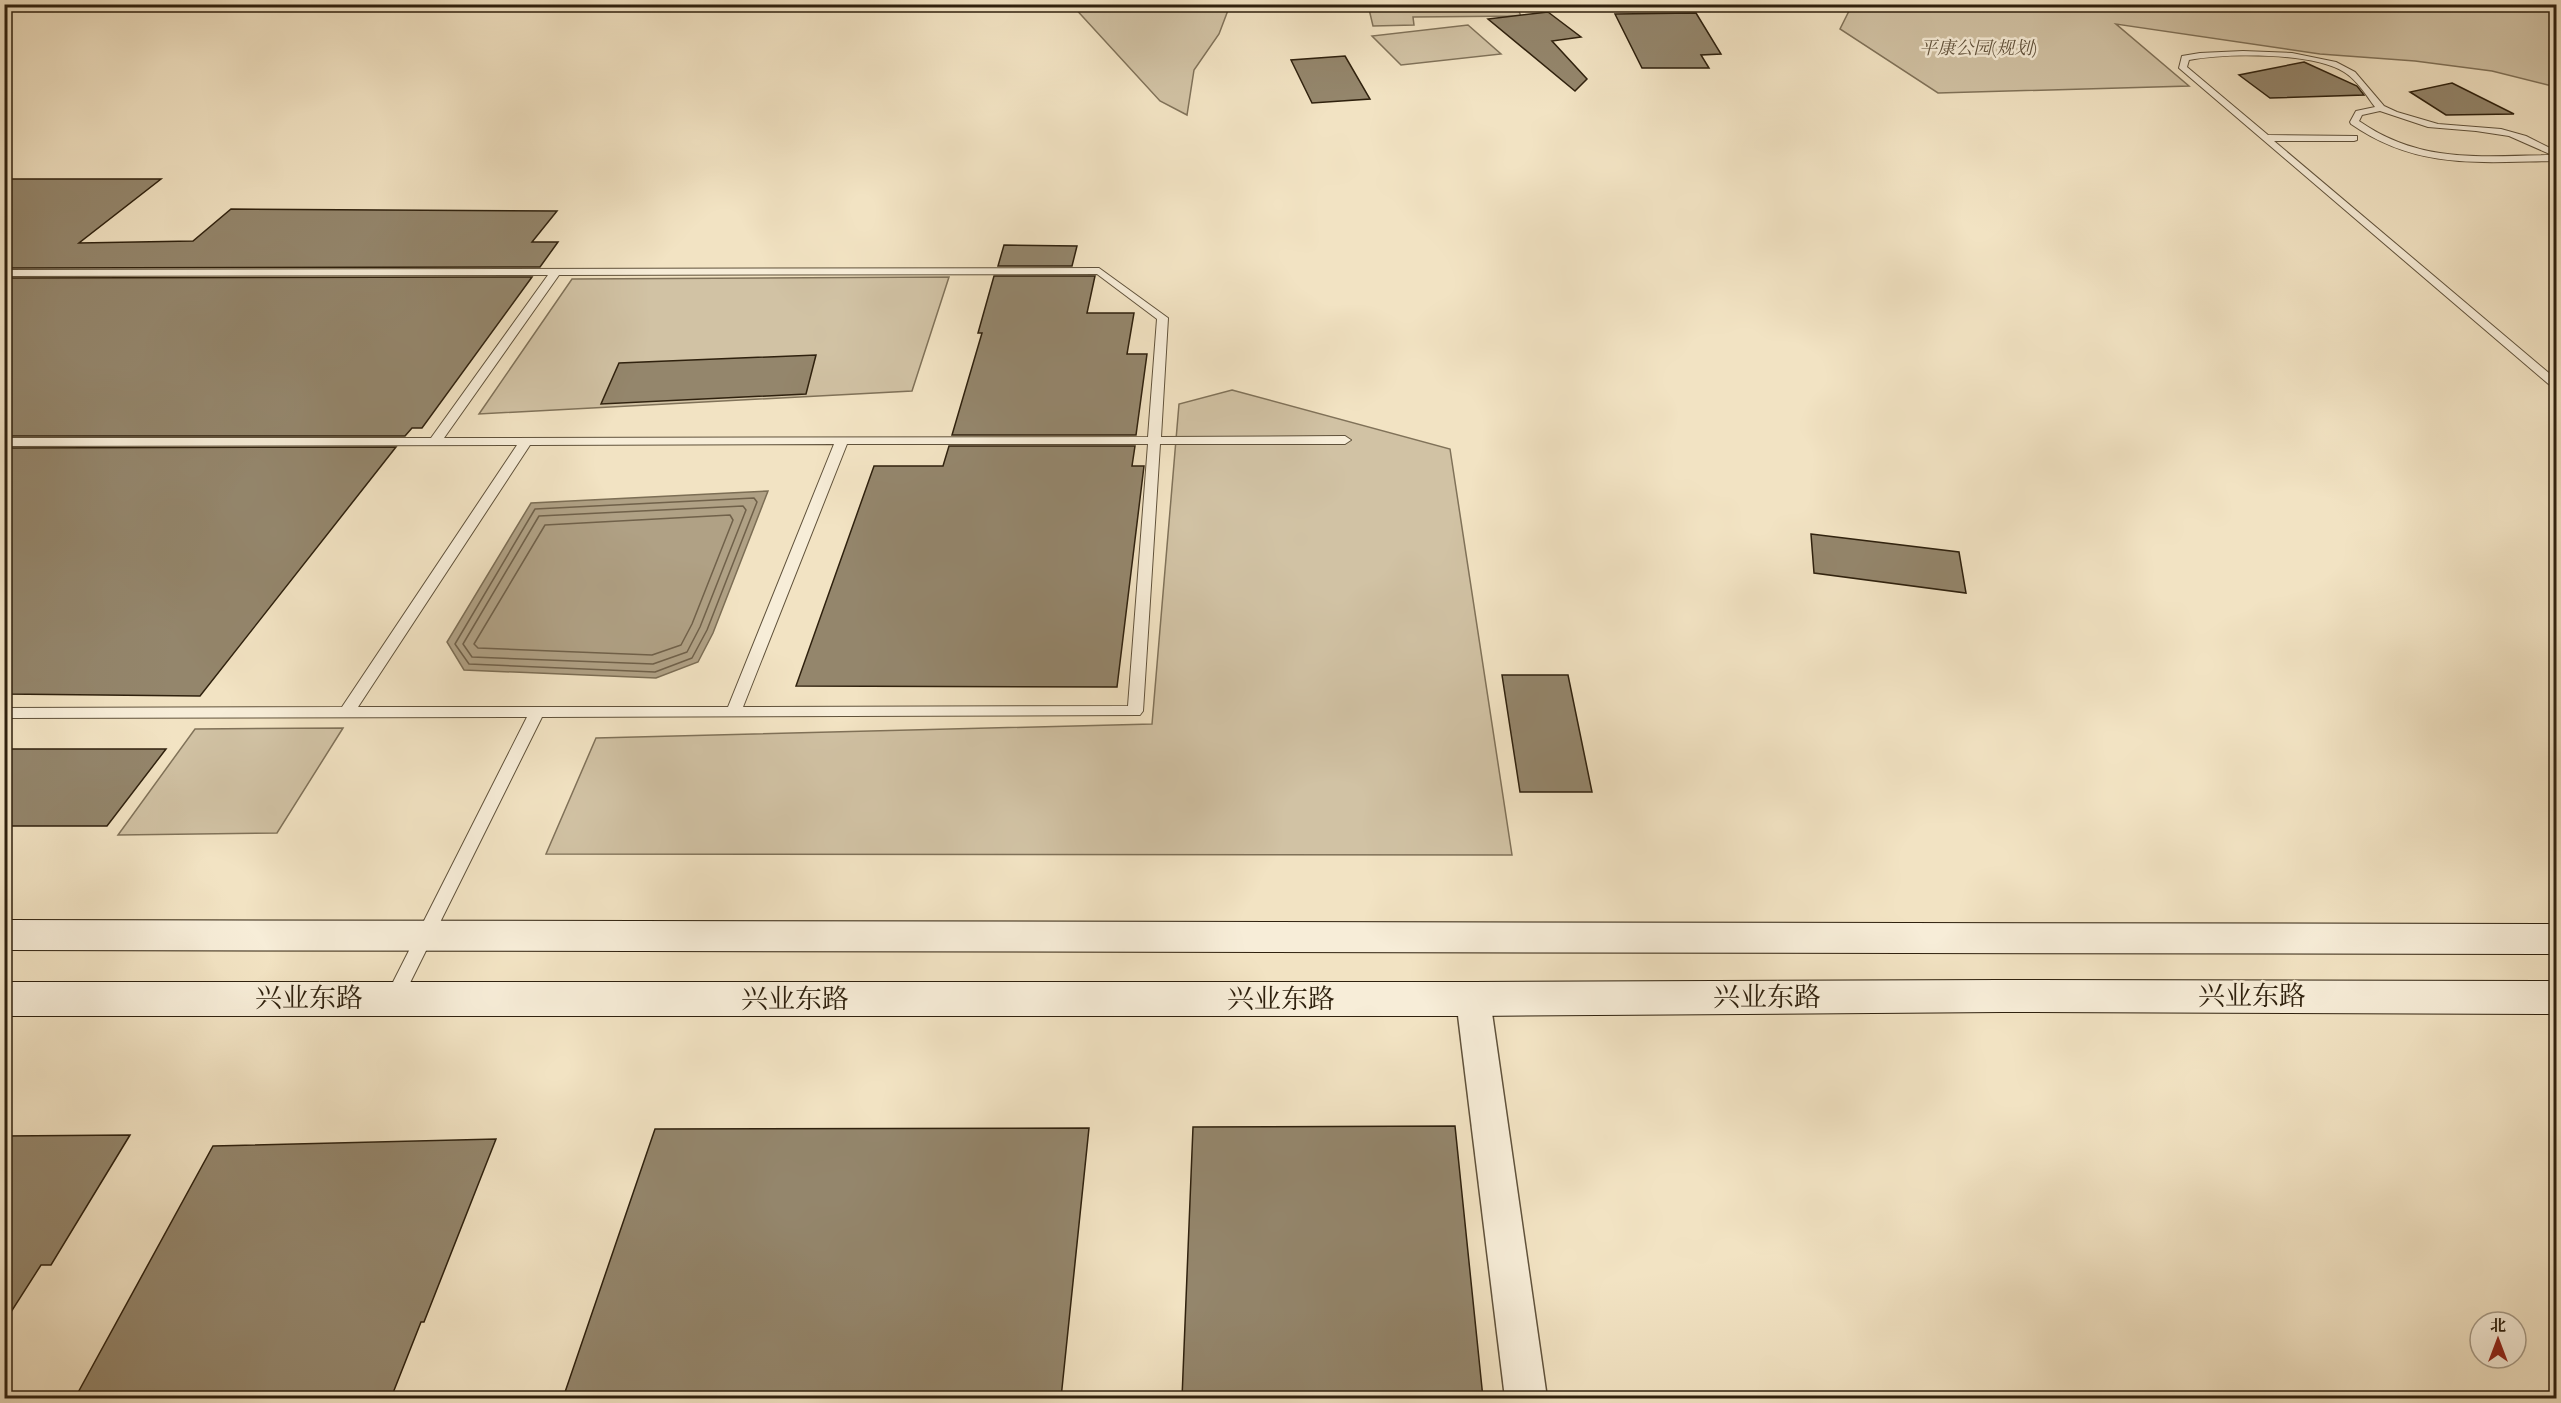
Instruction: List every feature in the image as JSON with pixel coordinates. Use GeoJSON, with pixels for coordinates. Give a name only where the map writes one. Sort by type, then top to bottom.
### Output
{"type":"FeatureCollection","features":[{"type":"Feature","properties":{"kind":"street"},"geometry":{"type":"LineString","coordinates":[[4,935],[2556,939]]}},
{"type":"Feature","properties":{"kind":"street","name":"兴业东路"},"geometry":{"type":"LineString","coordinates":[[4,999],[1473,999],[1990,996],[2556,998]]}},
{"type":"Feature","properties":{"kind":"street"},"geometry":{"type":"LineString","coordinates":[[1473,999],[1526,1398]]}},
{"type":"Feature","properties":{"kind":"lane"},"geometry":{"type":"LineString","coordinates":[[2556,156],[2531,139],[2506,132],[2460,126],[2437,126],[2407,120],[2381,108],[2347,70],[2334,64],[2286,56],[2229,53],[2199,54],[2185,58],[2183,68],[2556,385]]}},
{"type":"Feature","properties":{"kind":"lane"},"geometry":{"type":"LineString","coordinates":[[2381,108],[2359,114],[2354,122],[2386,144],[2408,152],[2436,158],[2556,156]]}},
{"type":"Feature","properties":{"kind":"lane"},"geometry":{"type":"LineString","coordinates":[[2265,138],[2355,138]]}},
{"type":"Feature","properties":{"kind":"lane"},"geometry":{"type":"LineString","coordinates":[[4,273],[1099,271],[1163,318],[1135,711],[4,713]]}},
{"type":"Feature","properties":{"kind":"lane"},"geometry":{"type":"LineString","coordinates":[[435,441],[556,272]]}},
{"type":"Feature","properties":{"kind":"lane"},"geometry":{"type":"LineString","coordinates":[[4,442],[1345,440]]}},
{"type":"Feature","properties":{"kind":"lane"},"geometry":{"type":"LineString","coordinates":[[347,712],[526,441]]}},
{"type":"Feature","properties":{"kind":"lane"},"geometry":{"type":"LineString","coordinates":[[733,712],[842,441]]}},
{"type":"Feature","properties":{"kind":"lane"},"geometry":{"type":"LineString","coordinates":[[394,998],[537,712]]}},
{"type":"Feature","properties":{"kind":"green space"},"geometry":{"type":"Polygon","coordinates":[[[1072,5],[1230,5],[1219,34],[1194,70],[1187,115],[1160,101],[1072,5]]]}},
{"type":"Feature","properties":{"kind":"green space"},"geometry":{"type":"Polygon","coordinates":[[[1368,5],[1516,5],[1521,16],[1413,17],[1414,25],[1373,26],[1368,5]]]}},
{"type":"Feature","properties":{"kind":"green space","name":"平康公园(规划)"},"geometry":{"type":"Polygon","coordinates":[[[1852,5],[2556,5],[2556,87],[2492,71],[2415,61],[2320,54],[2116,24],[2189,86],[1938,93],[1840,29],[1852,5]]]}},
{"type":"Feature","properties":{"kind":"green space"},"geometry":{"type":"Polygon","coordinates":[[[1468,25],[1501,54],[1401,65],[1372,36],[1468,25]]]}},
{"type":"Feature","properties":{"kind":"green space"},"geometry":{"type":"Polygon","coordinates":[[[949,277],[912,391],[479,414],[572,279],[949,277]]]}},
{"type":"Feature","properties":{"kind":"green space"},"geometry":{"type":"Polygon","coordinates":[[[1232,390],[1450,449],[1512,855],[546,854],[596,738],[1152,724],[1179,404],[1232,390]]]}},
{"type":"Feature","properties":{"kind":"green space"},"geometry":{"type":"Polygon","coordinates":[[[343,728],[277,833],[118,835],[195,729],[343,728]]]}},
{"type":"Feature","properties":{"kind":"water"},"geometry":{"type":"Polygon","coordinates":[[[768,491],[713,633],[698,662],[656,678],[464,670],[447,642],[531,503],[768,491]]]}},
{"type":"Feature","properties":{"kind":"building"},"geometry":{"type":"Polygon","coordinates":[[[1548,12],[1581,37],[1552,41],[1587,79],[1575,91],[1488,19],[1548,12]]]}},
{"type":"Feature","properties":{"kind":"building"},"geometry":{"type":"Polygon","coordinates":[[[1696,13],[1721,54],[1701,55],[1709,68],[1642,68],[1615,14],[1696,13]]]}},
{"type":"Feature","properties":{"kind":"building"},"geometry":{"type":"Polygon","coordinates":[[[1345,56],[1370,99],[1312,103],[1291,60],[1345,56]]]}},
{"type":"Feature","properties":{"kind":"building"},"geometry":{"type":"Polygon","coordinates":[[[2304,62],[2357,86],[2364,95],[2270,98],[2239,75],[2304,62]]]}},
{"type":"Feature","properties":{"kind":"building"},"geometry":{"type":"Polygon","coordinates":[[[2452,83],[2514,114],[2446,115],[2410,92],[2452,83]]]}},
{"type":"Feature","properties":{"kind":"building"},"geometry":{"type":"Polygon","coordinates":[[[4,179],[161,179],[79,243],[193,241],[231,209],[557,211],[532,242],[558,242],[540,267],[4,268],[4,179]]]}},
{"type":"Feature","properties":{"kind":"building"},"geometry":{"type":"Polygon","coordinates":[[[1004,245],[1077,246],[1072,266],[998,266],[1004,245]]]}},
{"type":"Feature","properties":{"kind":"building"},"geometry":{"type":"Polygon","coordinates":[[[994,276],[1095,276],[1087,313],[1134,313],[1127,354],[1147,354],[1136,435],[952,435],[982,333],[978,333],[994,276]]]}},
{"type":"Feature","properties":{"kind":"building"},"geometry":{"type":"Polygon","coordinates":[[[532,277],[422,428],[412,428],[405,436],[4,436],[4,278],[532,277]]]}},
{"type":"Feature","properties":{"kind":"building"},"geometry":{"type":"Polygon","coordinates":[[[816,355],[806,394],[601,404],[619,363],[816,355]]]}},
{"type":"Feature","properties":{"kind":"building"},"geometry":{"type":"Polygon","coordinates":[[[949,446],[1135,446],[1132,466],[1144,466],[1117,687],[796,686],[874,466],[943,466],[949,446]]]}},
{"type":"Feature","properties":{"kind":"building"},"geometry":{"type":"Polygon","coordinates":[[[396,447],[200,696],[4,694],[4,448],[396,447]]]}},
{"type":"Feature","properties":{"kind":"building"},"geometry":{"type":"Polygon","coordinates":[[[1811,534],[1959,552],[1966,593],[1814,573],[1811,534]]]}},
{"type":"Feature","properties":{"kind":"building"},"geometry":{"type":"Polygon","coordinates":[[[1502,675],[1568,675],[1592,792],[1520,792],[1502,675]]]}},
{"type":"Feature","properties":{"kind":"building"},"geometry":{"type":"Polygon","coordinates":[[[4,749],[166,749],[107,826],[4,826],[4,749]]]}},
{"type":"Feature","properties":{"kind":"building"},"geometry":{"type":"Polygon","coordinates":[[[1455,1126],[1483,1398],[1182,1398],[1193,1127],[1455,1126]]]}},
{"type":"Feature","properties":{"kind":"building"},"geometry":{"type":"Polygon","coordinates":[[[1089,1128],[1061,1398],[563,1398],[655,1129],[1089,1128]]]}},
{"type":"Feature","properties":{"kind":"building"},"geometry":{"type":"Polygon","coordinates":[[[130,1135],[51,1265],[41,1265],[4,1323],[4,1136],[130,1135]]]}},
{"type":"Feature","properties":{"kind":"building"},"geometry":{"type":"Polygon","coordinates":[[[496,1139],[424,1322],[421,1322],[391,1398],[75,1398],[213,1146],[496,1139]]]}}]}
